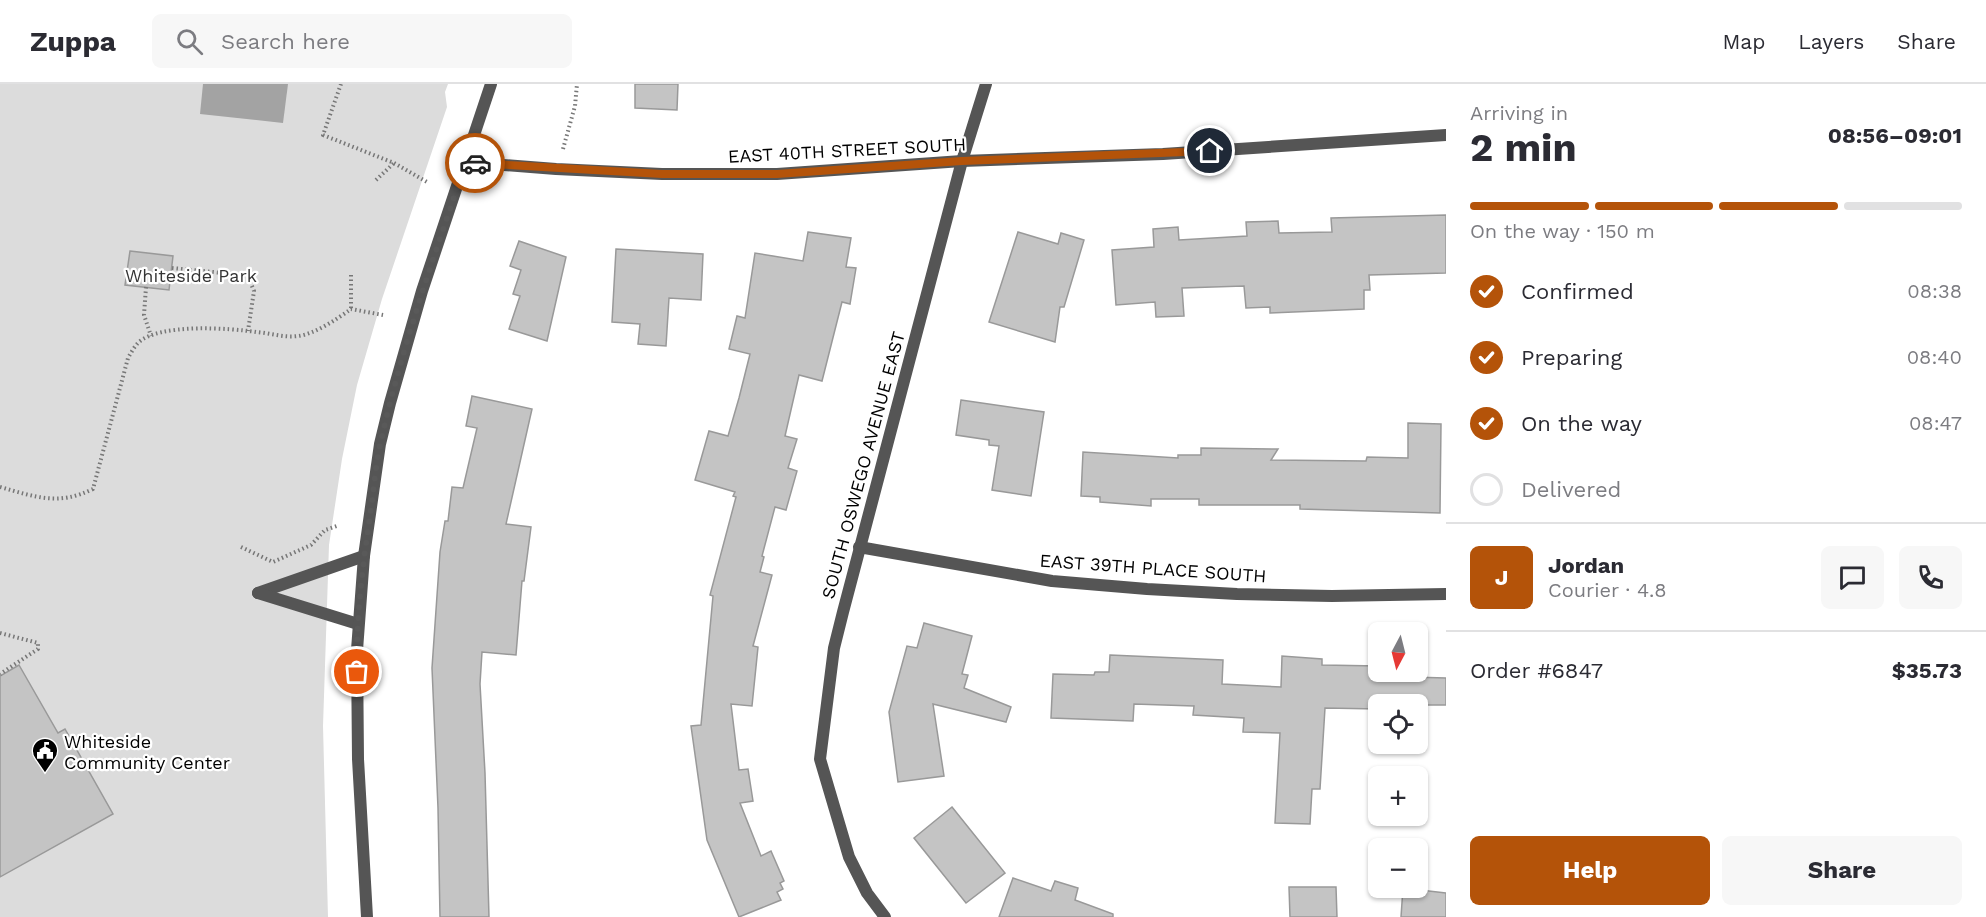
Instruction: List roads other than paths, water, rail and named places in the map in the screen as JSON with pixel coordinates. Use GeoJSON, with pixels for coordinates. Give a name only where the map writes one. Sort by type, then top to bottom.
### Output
{"type":"FeatureCollection","features":[{"type":"Feature","properties":{"kind":"street"},"geometry":{"type":"LineString","coordinates":[[367,917],[358,759],[358,624],[364,556],[380,444],[422,291],[491,84]]}},
{"type":"Feature","properties":{"kind":"street","name":"SOUTH OSWEGO AVENUE EAST"},"geometry":{"type":"LineString","coordinates":[[885,917],[867,893],[849,857],[820,759],[834,648],[962,161],[986,84]]}},
{"type":"Feature","properties":{"kind":"street","name":"EAST 40TH STREET SOUTH"},"geometry":{"type":"LineString","coordinates":[[466,162],[662,174],[777,174],[962,161],[1163,154],[1446,135]]}},
{"type":"Feature","properties":{"kind":"street","name":"EAST 39TH PLACE SOUTH"},"geometry":{"type":"LineString","coordinates":[[859,548],[1052,581],[1147,589],[1332,596],[1446,594]]}},
{"type":"Feature","properties":{"kind":"street"},"geometry":{"type":"LineString","coordinates":[[358,624],[258,593],[364,556]]}},
{"type":"Feature","properties":{"kind":"place","name":"Whiteside Community Center"},"geometry":{"type":"Point","coordinates":[45,774]}},
{"type":"Feature","properties":{"kind":"park label","name":"Whiteside Park"},"geometry":{"type":"Point","coordinates":[191,275]}}]}
